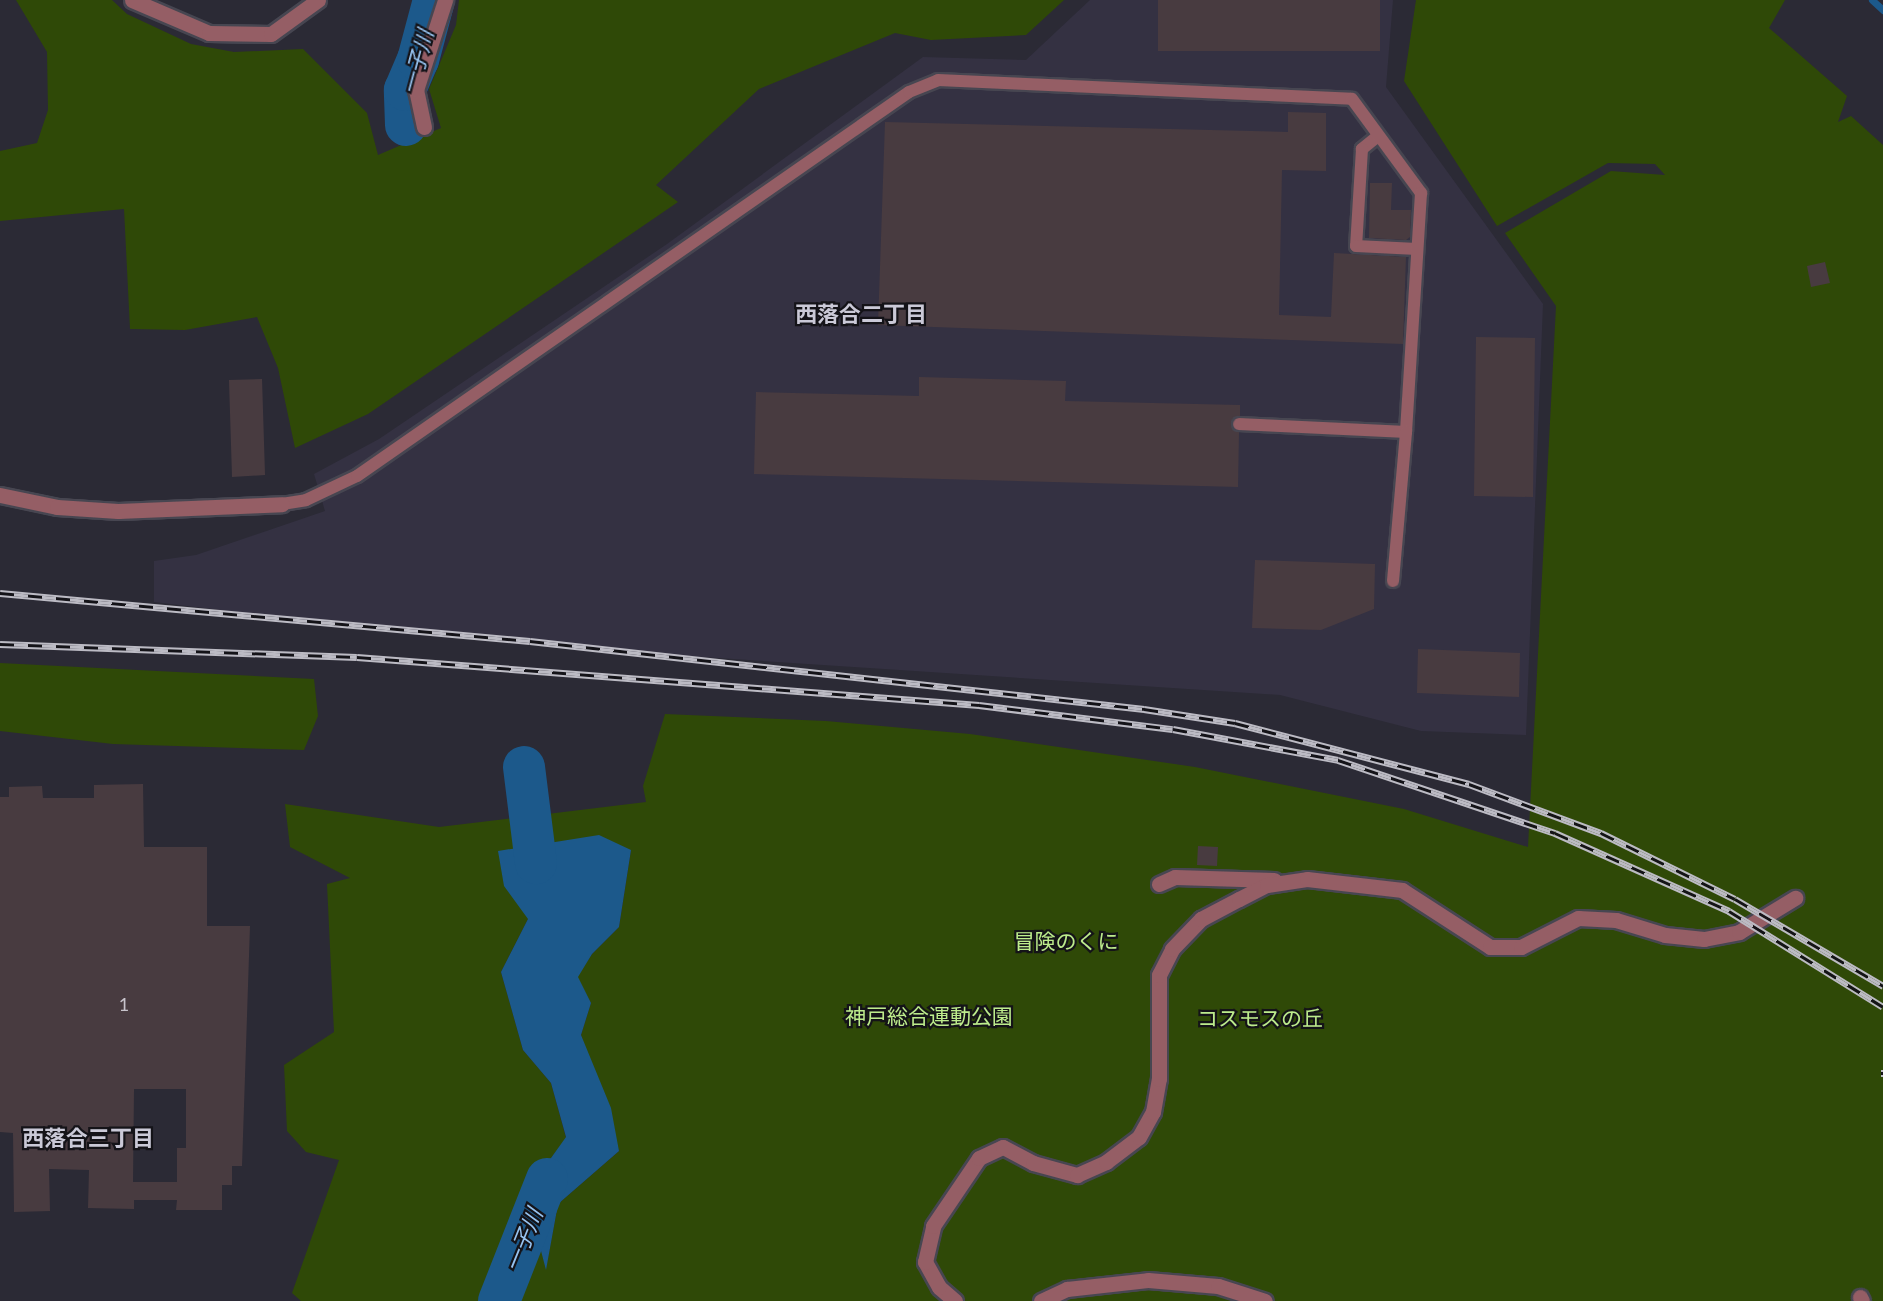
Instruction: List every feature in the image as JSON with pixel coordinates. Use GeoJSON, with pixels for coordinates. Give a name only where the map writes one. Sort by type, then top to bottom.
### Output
{"type":"FeatureCollection","features":[{"type":"Feature","properties":{"kind":"street"},"geometry":{"type":"LineString","coordinates":[[132,0],[209,33],[271,34],[318,0]]}},
{"type":"Feature","properties":{"kind":"street"},"geometry":{"type":"LineString","coordinates":[[424,127],[416,90],[445,0]]}},
{"type":"Feature","properties":{"kind":"street"},"geometry":{"type":"LineString","coordinates":[[0,495],[57,507],[118,512],[282,504]]}},
{"type":"Feature","properties":{"kind":"street"},"geometry":{"type":"LineString","coordinates":[[1159,884],[1175,877],[1289,882]]}},
{"type":"Feature","properties":{"kind":"street"},"geometry":{"type":"LineString","coordinates":[[955,1301],[939,1287],[925,1262],[933,1226],[979,1158],[1003,1147],[1033,1163],[1077,1175],[1106,1162],[1139,1137],[1153,1112],[1160,1079],[1157,989],[1159,975],[1172,949],[1201,919],[1267,885],[1317,879],[1402,890],[1490,947],[1521,947],[1578,918],[1616,920],[1665,935],[1704,939],[1739,932],[1795,898]]}},
{"type":"Feature","properties":{"kind":"street"},"geometry":{"type":"LineString","coordinates":[[1041,1301],[1067,1289],[1148,1280],[1218,1286],[1265,1301]]}},
{"type":"Feature","properties":{"kind":"lane"},"geometry":{"type":"LineString","coordinates":[[282,504],[306,500],[357,476],[928,82],[948,79],[1352,99],[1421,193],[1406,432],[1393,581]]}},
{"type":"Feature","properties":{"kind":"lane"},"geometry":{"type":"LineString","coordinates":[[1378,136],[1362,149],[1356,246],[1418,249]]}},
{"type":"Feature","properties":{"kind":"lane"},"geometry":{"type":"LineString","coordinates":[[1239,424],[1406,432]]}},
{"type":"Feature","properties":{"kind":"shaded area"},"geometry":{"type":"Polygon","coordinates":[[[1090,0],[1393,0],[1386,87],[1543,304],[1526,735],[1421,731],[1280,695],[626,652],[355,626],[154,602],[154,561],[196,555],[325,511],[314,474],[379,439],[667,244],[923,57],[1026,60],[1090,0]]]}},
{"type":"Feature","properties":{"kind":"green space"},"geometry":{"type":"Polygon","coordinates":[[[16,0],[112,0],[127,14],[191,44],[234,52],[303,49],[367,113],[378,155],[441,128],[429,89],[456,25],[459,0],[1064,0],[1026,35],[931,40],[895,33],[759,89],[656,185],[678,202],[368,414],[295,448],[278,368],[257,317],[185,330],[130,329],[124,209],[0,221],[0,151],[37,143],[48,110],[47,52],[16,0]]]}},
{"type":"Feature","properties":{"kind":"green space","name":"神戸総合運動公園"},"geometry":{"type":"Polygon","coordinates":[[[1416,0],[1785,0],[1769,28],[1847,96],[1838,122],[1851,116],[1883,145],[1883,1301],[301,1301],[292,1293],[339,1160],[306,1152],[287,1131],[284,1065],[334,1032],[327,884],[350,878],[290,847],[285,804],[439,827],[646,802],[643,786],[665,714],[826,721],[970,734],[1195,767],[1404,809],[1528,847],[1556,306],[1505,233],[1611,171],[1665,175],[1655,164],[1608,163],[1497,226],[1404,81],[1416,0]],[[631,850],[528,919],[501,972],[523,1050],[551,1083],[566,1138],[546,1165],[529,1205],[546,1268],[558,1204],[619,1151],[581,1035],[591,1003],[577,977],[592,954],[619,927],[631,850]]]}},
{"type":"Feature","properties":{"kind":"green space"},"geometry":{"type":"Polygon","coordinates":[[[0,663],[314,679],[318,716],[304,750],[113,744],[0,731],[0,663]]]}},
{"type":"Feature","properties":{"kind":"water"},"geometry":{"type":"Polygon","coordinates":[[[599,835],[631,850],[619,927],[592,954],[578,977],[591,1003],[581,1035],[611,1108],[619,1151],[558,1204],[546,1270],[529,1205],[546,1165],[566,1137],[551,1083],[523,1050],[501,972],[528,919],[504,886],[498,851],[599,835]]]}},
{"type":"Feature","properties":{"kind":"building"},"geometry":{"type":"Polygon","coordinates":[[[1158,0],[1380,0],[1380,51],[1158,51],[1158,0]]]}},
{"type":"Feature","properties":{"kind":"building"},"geometry":{"type":"Polygon","coordinates":[[[1288,112],[1326,113],[1326,171],[1282,170],[1279,315],[1331,317],[1334,253],[1406,257],[1403,344],[878,325],[885,122],[1288,132],[1288,112]]]}},
{"type":"Feature","properties":{"kind":"building"},"geometry":{"type":"Polygon","coordinates":[[[1370,183],[1392,183],[1391,210],[1411,210],[1410,237],[1406,240],[1369,238],[1370,183]]]}},
{"type":"Feature","properties":{"kind":"building"},"geometry":{"type":"Polygon","coordinates":[[[1825,262],[1830,283],[1811,287],[1807,266],[1825,262]]]}},
{"type":"Feature","properties":{"kind":"building"},"geometry":{"type":"Polygon","coordinates":[[[1476,337],[1535,338],[1533,497],[1474,496],[1476,337]]]}},
{"type":"Feature","properties":{"kind":"building"},"geometry":{"type":"Polygon","coordinates":[[[919,377],[1066,381],[1065,401],[1240,405],[1240,416],[1231,424],[1239,432],[1238,487],[754,474],[756,392],[919,396],[919,377]]]}},
{"type":"Feature","properties":{"kind":"building"},"geometry":{"type":"Polygon","coordinates":[[[262,379],[265,475],[232,477],[229,380],[262,379]]]}},
{"type":"Feature","properties":{"kind":"building"},"geometry":{"type":"Polygon","coordinates":[[[1255,560],[1375,564],[1374,609],[1321,630],[1252,628],[1255,560]]]}},
{"type":"Feature","properties":{"kind":"building"},"geometry":{"type":"Polygon","coordinates":[[[1418,649],[1520,653],[1519,697],[1417,693],[1418,649]]]}},
{"type":"Feature","properties":{"kind":"building"},"geometry":{"type":"Polygon","coordinates":[[[143,784],[144,847],[207,847],[207,926],[250,926],[242,1166],[232,1166],[232,1185],[222,1185],[222,1210],[176,1210],[177,1200],[134,1200],[134,1209],[88,1208],[89,1170],[49,1169],[50,1211],[14,1212],[13,1133],[0,1132],[0,797],[9,797],[9,787],[42,786],[43,798],[94,798],[94,785],[143,784]],[[134,1089],[133,1182],[177,1182],[177,1148],[186,1148],[186,1089],[134,1089]]]}},
{"type":"Feature","properties":{"kind":"building"},"geometry":{"type":"Polygon","coordinates":[[[1198,846],[1218,847],[1217,866],[1197,865],[1198,846]]]}},
{"type":"Feature","properties":{"kind":"waterway","name":"一子川"},"geometry":{"type":"LineString","coordinates":[[406,125],[405,90],[418,60],[434,0]]}},
{"type":"Feature","properties":{"kind":"waterway"},"geometry":{"type":"LineString","coordinates":[[1872,0],[1883,10]]}},
{"type":"Feature","properties":{"kind":"waterway","name":"一子川"},"geometry":{"type":"LineString","coordinates":[[524,767],[536,863]]}},
{"type":"Feature","properties":{"kind":"waterway","name":"一子川"},"geometry":{"type":"LineString","coordinates":[[499,1301],[547,1179]]}},
{"type":"Feature","properties":{"kind":"railway"},"geometry":{"type":"LineString","coordinates":[[0,593],[530,641],[1144,709],[1235,723],[1469,784],[1601,833],[1735,899],[1883,986]]}},
{"type":"Feature","properties":{"kind":"railway"},"geometry":{"type":"LineString","coordinates":[[0,644],[357,657],[979,705],[1173,729],[1338,760],[1555,833],[1729,911],[1883,1007]]}},
{"type":"Feature","properties":{"kind":"district","name":"西落合二丁目"},"geometry":{"type":"Point","coordinates":[861,314]}},
{"type":"Feature","properties":{"kind":"district","name":"西落合三丁目"},"geometry":{"type":"Point","coordinates":[88,1138]}},
{"type":"Feature","properties":{"kind":"park label","name":"冒険のくに"},"geometry":{"type":"Point","coordinates":[1066,941]}},
{"type":"Feature","properties":{"kind":"park label","name":"コスモスの丘"},"geometry":{"type":"Point","coordinates":[1260,1018]}}]}
